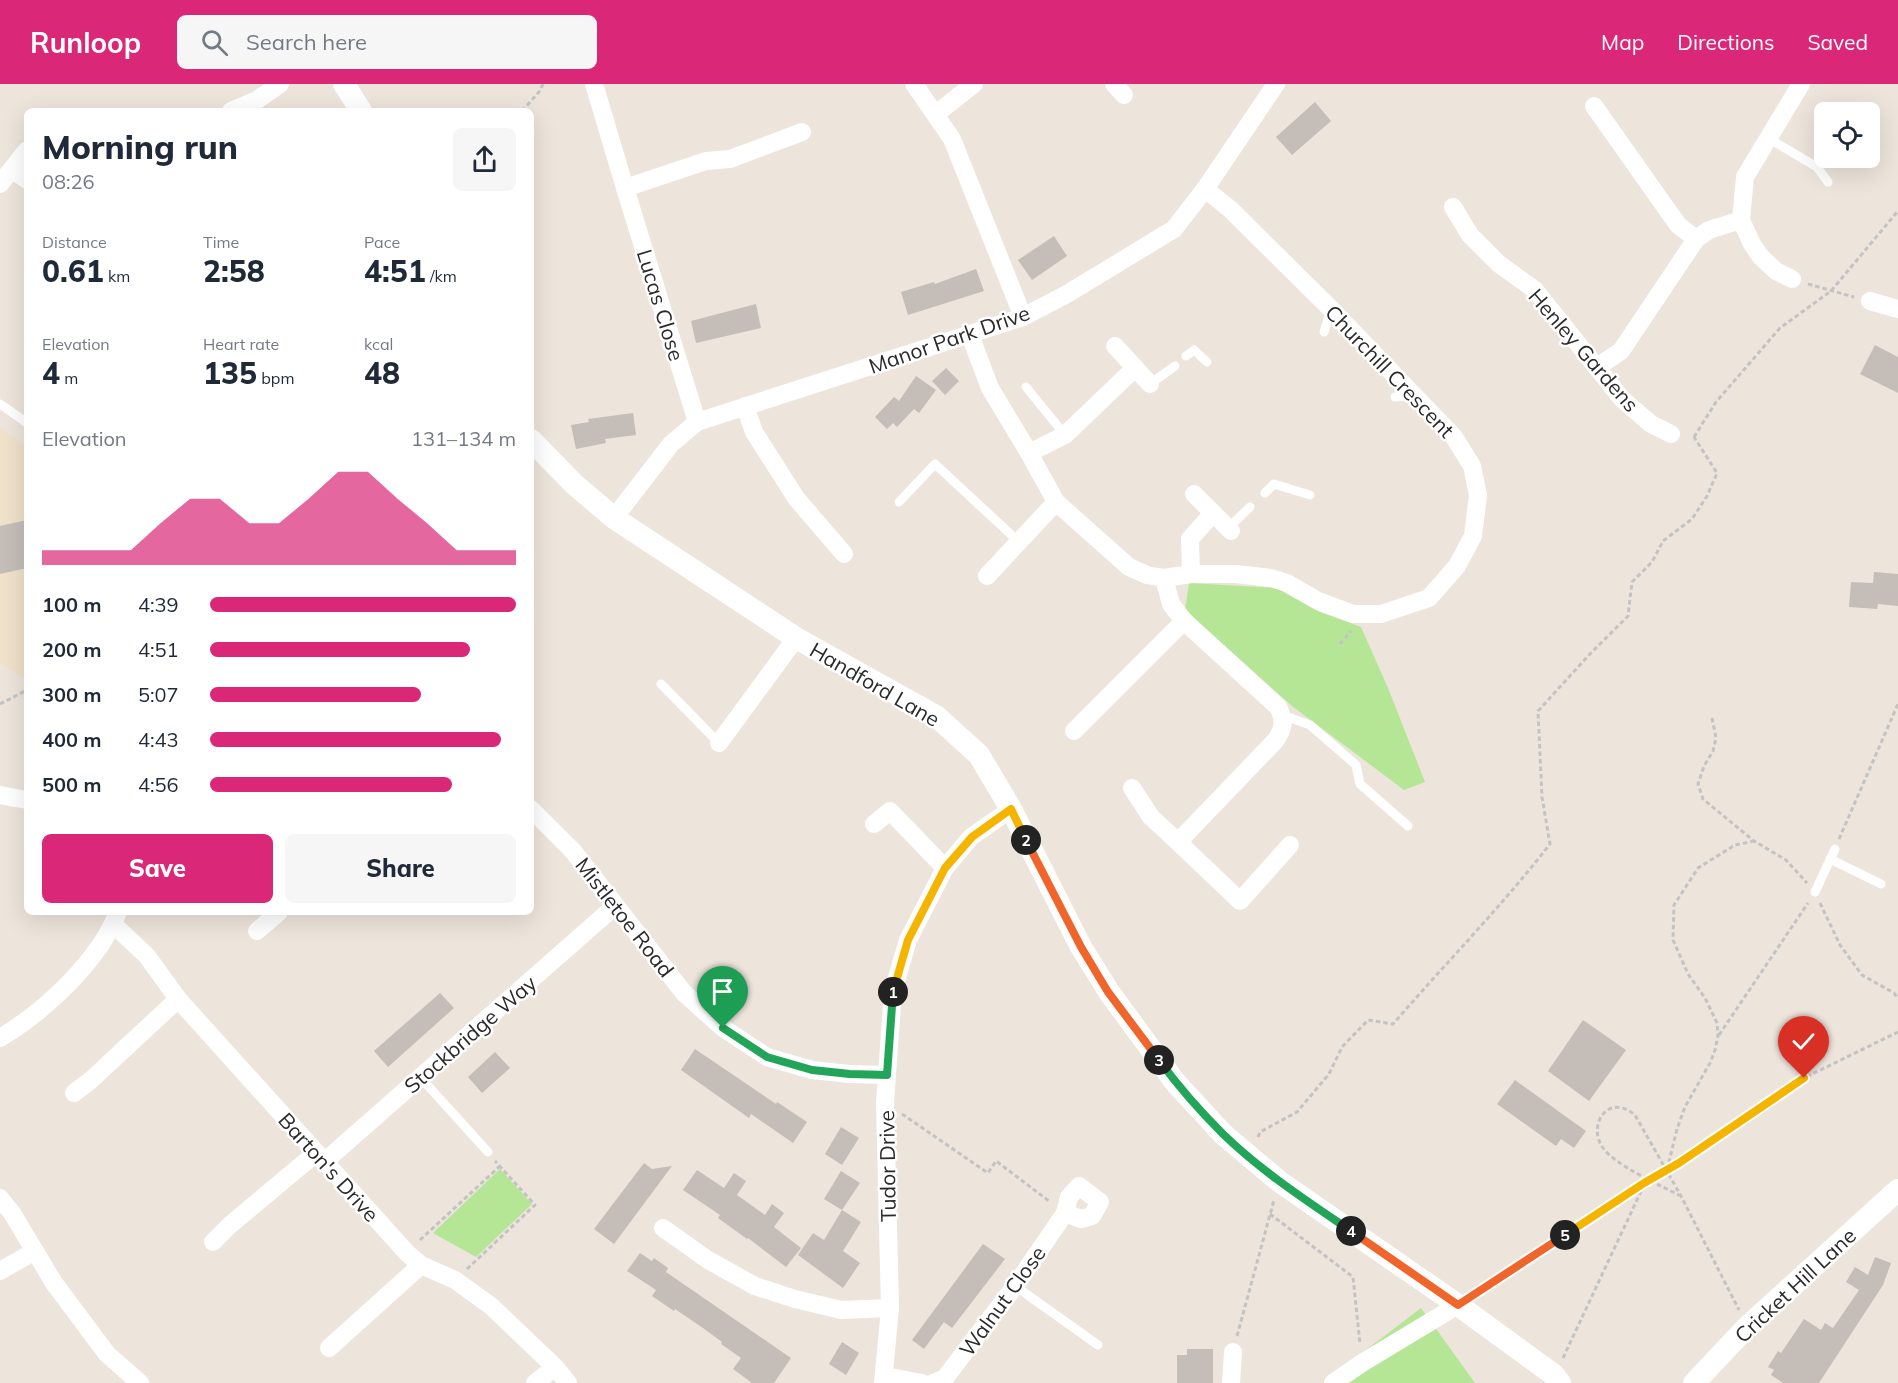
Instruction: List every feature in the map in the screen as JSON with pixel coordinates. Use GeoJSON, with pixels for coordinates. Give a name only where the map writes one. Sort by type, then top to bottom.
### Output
{"type":"FeatureCollection","features":[{"type":"Feature","properties":{"kind":"street"},"geometry":{"type":"LineString","coordinates":[[238,108],[257,100],[280,84]]}},
{"type":"Feature","properties":{"kind":"street"},"geometry":{"type":"LineString","coordinates":[[344,84],[360,108]]}},
{"type":"Feature","properties":{"kind":"street","name":"Lucas Close"},"geometry":{"type":"LineString","coordinates":[[594,84],[697,422]]}},
{"type":"Feature","properties":{"kind":"street"},"geometry":{"type":"LineString","coordinates":[[914,84],[951,139],[1023,317]]}},
{"type":"Feature","properties":{"kind":"street"},"geometry":{"type":"LineString","coordinates":[[936,114],[974,84]]}},
{"type":"Feature","properties":{"kind":"street","name":"Manor Park Drive"},"geometry":{"type":"LineString","coordinates":[[614,518],[671,444],[697,422],[1023,317],[1067,294],[1174,229],[1205,189],[1276,84]]}},
{"type":"Feature","properties":{"kind":"street"},"geometry":{"type":"LineString","coordinates":[[1792,279],[1776,271],[1761,257],[1752,244],[1742,220],[1745,177],[1801,84]]}},
{"type":"Feature","properties":{"kind":"street"},"geometry":{"type":"LineString","coordinates":[[1594,106],[1678,225],[1696,239]]}},
{"type":"Feature","properties":{"kind":"street"},"geometry":{"type":"LineString","coordinates":[[626,188],[706,161],[730,159],[802,132]]}},
{"type":"Feature","properties":{"kind":"street"},"geometry":{"type":"LineString","coordinates":[[0,184],[24,154]]}},
{"type":"Feature","properties":{"kind":"street"},"geometry":{"type":"LineString","coordinates":[[12,169],[24,178]]}},
{"type":"Feature","properties":{"kind":"street","name":"Churchill Crescent"},"geometry":{"type":"LineString","coordinates":[[970,335],[990,388],[1056,502],[1129,567],[1147,575],[1164,578],[1191,574],[1236,574],[1271,578],[1295,587],[1318,601],[1353,614],[1381,614],[1429,598],[1458,567],[1473,536],[1478,495],[1472,466],[1454,437],[1414,395],[1230,209],[1205,189]]}},
{"type":"Feature","properties":{"kind":"street","name":"Henley Gardens"},"geometry":{"type":"LineString","coordinates":[[1453,207],[1470,236],[1499,264],[1535,290],[1622,399],[1652,424],[1671,434]]}},
{"type":"Feature","properties":{"kind":"street"},"geometry":{"type":"LineString","coordinates":[[1597,366],[1621,351],[1696,239],[1709,230],[1742,220]]}},
{"type":"Feature","properties":{"kind":"street"},"geometry":{"type":"LineString","coordinates":[[1870,301],[1898,309]]}},
{"type":"Feature","properties":{"kind":"street"},"geometry":{"type":"LineString","coordinates":[[1115,346],[1150,384]]}},
{"type":"Feature","properties":{"kind":"street"},"geometry":{"type":"LineString","coordinates":[[1029,453],[1065,435],[1135,368]]}},
{"type":"Feature","properties":{"kind":"street"},"geometry":{"type":"LineString","coordinates":[[745,406],[754,432],[796,498],[844,554]]}},
{"type":"Feature","properties":{"kind":"street","name":"Handford Lane"},"geometry":{"type":"LineString","coordinates":[[534,443],[574,484],[614,518],[796,638],[936,716],[979,755],[1011,809],[1081,947],[1108,992],[1175,1082],[1223,1134],[1280,1182],[1458,1305],[1557,1379]]}},
{"type":"Feature","properties":{"kind":"street"},"geometry":{"type":"LineString","coordinates":[[1194,494],[1230,530]]}},
{"type":"Feature","properties":{"kind":"street"},"geometry":{"type":"LineString","coordinates":[[987,576],[1056,502]]}},
{"type":"Feature","properties":{"kind":"street"},"geometry":{"type":"LineString","coordinates":[[1191,574],[1190,539],[1213,513]]}},
{"type":"Feature","properties":{"kind":"street"},"geometry":{"type":"LineString","coordinates":[[1164,578],[1172,604],[1184,621],[1278,707],[1283,725],[1275,741],[1178,842]]}},
{"type":"Feature","properties":{"kind":"street"},"geometry":{"type":"LineString","coordinates":[[1074,731],[1184,621]]}},
{"type":"Feature","properties":{"kind":"street"},"geometry":{"type":"LineString","coordinates":[[719,743],[796,638]]}},
{"type":"Feature","properties":{"kind":"street"},"geometry":{"type":"LineString","coordinates":[[1132,788],[1151,817],[1240,901],[1290,845]]}},
{"type":"Feature","properties":{"kind":"street"},"geometry":{"type":"LineString","coordinates":[[0,795],[24,799]]}},
{"type":"Feature","properties":{"kind":"street","name":"Tudor Drive"},"geometry":{"type":"LineString","coordinates":[[884,1380],[890,1308],[885,1103],[893,991],[908,940],[945,868],[972,837],[1011,809]]}},
{"type":"Feature","properties":{"kind":"street"},"geometry":{"type":"LineString","coordinates":[[874,824],[890,811],[945,868]]}},
{"type":"Feature","properties":{"kind":"street","name":"Mistletoe Road"},"geometry":{"type":"LineString","coordinates":[[534,812],[573,850],[684,993],[723,1028],[767,1057],[812,1070],[887,1075]]}},
{"type":"Feature","properties":{"kind":"street","name":"Stockbridge Way"},"geometry":{"type":"LineString","coordinates":[[213,1242],[230,1225],[320,1158],[420,1077],[615,906]]}},
{"type":"Feature","properties":{"kind":"street"},"geometry":{"type":"LineString","coordinates":[[257,931],[276,915]]}},
{"type":"Feature","properties":{"kind":"street"},"geometry":{"type":"LineString","coordinates":[[0,1038],[17,1028],[75,976],[93,954],[116,918]]}},
{"type":"Feature","properties":{"kind":"street","name":"Barton's Drive"},"geometry":{"type":"LineString","coordinates":[[116,918],[178,999],[407,1253],[421,1265],[455,1281],[491,1306],[555,1367],[568,1383]]}},
{"type":"Feature","properties":{"kind":"street"},"geometry":{"type":"LineString","coordinates":[[74,1093],[178,999]]}},
{"type":"Feature","properties":{"kind":"street","name":"Cricket Hill Lane"},"geometry":{"type":"LineString","coordinates":[[1694,1383],[1747,1327],[1898,1190]]}},
{"type":"Feature","properties":{"kind":"street"},"geometry":{"type":"LineString","coordinates":[[0,1198],[12,1213],[54,1283],[107,1354],[140,1383]]}},
{"type":"Feature","properties":{"kind":"street","name":"Walnut Close"},"geometry":{"type":"LineString","coordinates":[[933,1383],[945,1378],[1015,1286],[1065,1213]]}},
{"type":"Feature","properties":{"kind":"street"},"geometry":{"type":"LineString","coordinates":[[663,1228],[708,1260],[755,1287],[841,1310],[890,1308]]}},
{"type":"Feature","properties":{"kind":"street"},"geometry":{"type":"LineString","coordinates":[[0,1271],[35,1251]]}},
{"type":"Feature","properties":{"kind":"street"},"geometry":{"type":"LineString","coordinates":[[329,1348],[421,1265]]}},
{"type":"Feature","properties":{"kind":"street"},"geometry":{"type":"LineString","coordinates":[[1333,1383],[1458,1305]]}},
{"type":"Feature","properties":{"kind":"street"},"geometry":{"type":"LineString","coordinates":[[1231,1383],[1233,1352]]}},
{"type":"Feature","properties":{"kind":"street"},"geometry":{"type":"LineString","coordinates":[[535,1383],[555,1367]]}},
{"type":"Feature","properties":{"kind":"street"},"geometry":{"type":"LineString","coordinates":[[884,1380],[922,1383]]}},
{"type":"Feature","properties":{"kind":"lane"},"geometry":{"type":"LineString","coordinates":[[1768,138],[1817,167],[1828,182]]}},
{"type":"Feature","properties":{"kind":"lane"},"geometry":{"type":"LineString","coordinates":[[1324,332],[1331,309]]}},
{"type":"Feature","properties":{"kind":"lane"},"geometry":{"type":"LineString","coordinates":[[1186,356],[1194,351],[1207,363]]}},
{"type":"Feature","properties":{"kind":"lane"},"geometry":{"type":"LineString","coordinates":[[1150,384],[1175,366]]}},
{"type":"Feature","properties":{"kind":"lane"},"geometry":{"type":"LineString","coordinates":[[1026,387],[1065,435]]}},
{"type":"Feature","properties":{"kind":"lane"},"geometry":{"type":"LineString","coordinates":[[1395,397],[1414,395]]}},
{"type":"Feature","properties":{"kind":"lane"},"geometry":{"type":"LineString","coordinates":[[0,404],[24,421]]}},
{"type":"Feature","properties":{"kind":"lane"},"geometry":{"type":"LineString","coordinates":[[899,502],[935,464],[1019,542]]}},
{"type":"Feature","properties":{"kind":"lane"},"geometry":{"type":"LineString","coordinates":[[1265,493],[1274,484],[1310,495]]}},
{"type":"Feature","properties":{"kind":"lane"},"geometry":{"type":"LineString","coordinates":[[1230,530],[1250,507]]}},
{"type":"Feature","properties":{"kind":"lane"},"geometry":{"type":"LineString","coordinates":[[661,684],[719,743]]}},
{"type":"Feature","properties":{"kind":"lane"},"geometry":{"type":"LineString","coordinates":[[1282,716],[1310,725],[1356,765],[1360,784],[1408,826]]}},
{"type":"Feature","properties":{"kind":"lane"},"geometry":{"type":"LineString","coordinates":[[1815,892],[1835,849]]}},
{"type":"Feature","properties":{"kind":"lane"},"geometry":{"type":"LineString","coordinates":[[1830,860],[1881,884]]}},
{"type":"Feature","properties":{"kind":"lane"},"geometry":{"type":"LineString","coordinates":[[420,1077],[488,1152]]}},
{"type":"Feature","properties":{"kind":"lane"},"geometry":{"type":"LineString","coordinates":[[1015,1286],[1098,1345]]}},
{"type":"Feature","properties":{"kind":"path"},"geometry":{"type":"LineString","coordinates":[[525,108],[543,84]]}},
{"type":"Feature","properties":{"kind":"path"},"geometry":{"type":"LineString","coordinates":[[1252,1159],[1260,1132],[1298,1112],[1329,1074],[1342,1047],[1368,1020],[1393,1024],[1522,880],[1550,844],[1542,797],[1538,711],[1628,616],[1632,582],[1652,562],[1663,541],[1692,519],[1707,496],[1717,473],[1694,437],[1716,402],[1779,328],[1831,291],[1898,211]]}},
{"type":"Feature","properties":{"kind":"path"},"geometry":{"type":"LineString","coordinates":[[1792,279],[1870,301]]}},
{"type":"Feature","properties":{"kind":"path"},"geometry":{"type":"LineString","coordinates":[[0,704],[24,692]]}},
{"type":"Feature","properties":{"kind":"path"},"geometry":{"type":"LineString","coordinates":[[1835,849],[1898,704]]}},
{"type":"Feature","properties":{"kind":"path"},"geometry":{"type":"LineString","coordinates":[[1712,718],[1716,738],[1713,751],[1704,766],[1698,784],[1703,799],[1754,841],[1786,860],[1815,892],[1840,945],[1862,975],[1894,993],[1898,999]]}},
{"type":"Feature","properties":{"kind":"path"},"geometry":{"type":"LineString","coordinates":[[1667,1170],[1685,1107],[1710,1063],[1718,1036],[1717,1023],[1705,998],[1688,974],[1673,940],[1674,905],[1698,868],[1735,845],[1754,841]]}},
{"type":"Feature","properties":{"kind":"path"},"geometry":{"type":"LineString","coordinates":[[1718,1036],[1815,892]]}},
{"type":"Feature","properties":{"kind":"path"},"geometry":{"type":"LineString","coordinates":[[1458,1305],[1804,1078],[1898,1032]]}},
{"type":"Feature","properties":{"kind":"path"},"geometry":{"type":"LineString","coordinates":[[885,1103],[988,1173],[996,1161],[1065,1213]]}},
{"type":"Feature","properties":{"kind":"path"},"geometry":{"type":"LineString","coordinates":[[1682,1196],[1647,1181],[1609,1156],[1602,1148],[1597,1128],[1600,1119],[1612,1107],[1628,1109],[1635,1115],[1682,1196],[1747,1327]]}},
{"type":"Feature","properties":{"kind":"path"},"geometry":{"type":"LineString","coordinates":[[455,1281],[535,1204],[488,1152]]}},
{"type":"Feature","properties":{"kind":"path"},"geometry":{"type":"LineString","coordinates":[[407,1253],[500,1166]]}},
{"type":"Feature","properties":{"kind":"path"},"geometry":{"type":"LineString","coordinates":[[1557,1379],[1647,1181]]}},
{"type":"Feature","properties":{"kind":"path"},"geometry":{"type":"LineString","coordinates":[[1233,1352],[1280,1182]]}},
{"type":"Feature","properties":{"kind":"path"},"geometry":{"type":"LineString","coordinates":[[1270,1214],[1353,1277],[1362,1363]]}},
{"type":"Feature","properties":{"kind":"shaded area"},"geometry":{"type":"Polygon","coordinates":[[[0,427],[24,446],[24,678],[0,663],[0,427]]]}},
{"type":"Feature","properties":{"kind":"green space"},"geometry":{"type":"Polygon","coordinates":[[[1189,583],[1276,588],[1320,612],[1361,627],[1425,782],[1404,790],[1292,706],[1185,610],[1189,583]]]}},
{"type":"Feature","properties":{"kind":"green space"},"geometry":{"type":"Polygon","coordinates":[[[500,1169],[532,1204],[476,1257],[433,1233],[500,1169]]]}},
{"type":"Feature","properties":{"kind":"green space"},"geometry":{"type":"Polygon","coordinates":[[[1421,1308],[1475,1383],[1323,1383],[1421,1308]]]}},
{"type":"Feature","properties":{"kind":"building"},"geometry":{"type":"Polygon","coordinates":[[[1315,102],[1331,121],[1292,155],[1276,137],[1315,102]]]}},
{"type":"Feature","properties":{"kind":"building"},"geometry":{"type":"Polygon","coordinates":[[[1054,236],[1067,256],[1032,280],[1018,260],[1054,236]]]}},
{"type":"Feature","properties":{"kind":"building"},"geometry":{"type":"Polygon","coordinates":[[[976,269],[984,291],[908,315],[901,292],[934,282],[935,284],[976,269]]]}},
{"type":"Feature","properties":{"kind":"building"},"geometry":{"type":"Polygon","coordinates":[[[756,304],[761,328],[696,343],[691,321],[756,304]]]}},
{"type":"Feature","properties":{"kind":"building"},"geometry":{"type":"Polygon","coordinates":[[[1875,345],[1898,357],[1898,393],[1860,374],[1875,345]]]}},
{"type":"Feature","properties":{"kind":"building"},"geometry":{"type":"Polygon","coordinates":[[[946,368],[959,381],[945,395],[932,381],[946,368]]]}},
{"type":"Feature","properties":{"kind":"building"},"geometry":{"type":"Polygon","coordinates":[[[916,376],[936,390],[919,413],[914,409],[897,427],[893,423],[887,429],[875,417],[894,397],[899,401],[916,376]]]}},
{"type":"Feature","properties":{"kind":"building"},"geometry":{"type":"Polygon","coordinates":[[[633,413],[636,435],[605,439],[606,443],[576,449],[571,425],[589,422],[588,419],[633,413]]]}},
{"type":"Feature","properties":{"kind":"building"},"geometry":{"type":"Polygon","coordinates":[[[24,521],[24,569],[0,574],[0,526],[24,521]]]}},
{"type":"Feature","properties":{"kind":"building"},"geometry":{"type":"Polygon","coordinates":[[[1874,572],[1898,574],[1898,606],[1878,604],[1877,609],[1849,607],[1851,582],[1873,583],[1874,572]]]}},
{"type":"Feature","properties":{"kind":"building"},"geometry":{"type":"Polygon","coordinates":[[[440,993],[454,1008],[388,1067],[374,1051],[440,993]]]}},
{"type":"Feature","properties":{"kind":"building"},"geometry":{"type":"Polygon","coordinates":[[[1583,1020],[1626,1050],[1589,1101],[1548,1071],[1583,1020]]]}},
{"type":"Feature","properties":{"kind":"building"},"geometry":{"type":"Polygon","coordinates":[[[695,1049],[776,1104],[777,1102],[807,1122],[793,1143],[751,1114],[749,1118],[681,1070],[695,1049]]]}},
{"type":"Feature","properties":{"kind":"building"},"geometry":{"type":"Polygon","coordinates":[[[495,1052],[510,1068],[482,1093],[468,1077],[495,1052]]]}},
{"type":"Feature","properties":{"kind":"building"},"geometry":{"type":"Polygon","coordinates":[[[1515,1080],[1586,1131],[1574,1148],[1561,1139],[1556,1146],[1497,1104],[1515,1080]]]}},
{"type":"Feature","properties":{"kind":"building"},"geometry":{"type":"Polygon","coordinates":[[[841,1127],[859,1138],[842,1165],[825,1154],[841,1127]]]}},
{"type":"Feature","properties":{"kind":"building"},"geometry":{"type":"Polygon","coordinates":[[[644,1163],[652,1169],[672,1166],[614,1244],[594,1229],[644,1163]]]}},
{"type":"Feature","properties":{"kind":"building"},"geometry":{"type":"Polygon","coordinates":[[[697,1170],[724,1188],[734,1173],[746,1181],[737,1195],[765,1215],[772,1204],[784,1213],[774,1227],[801,1248],[786,1267],[718,1218],[720,1215],[683,1190],[697,1170]]]}},
{"type":"Feature","properties":{"kind":"building"},"geometry":{"type":"Polygon","coordinates":[[[841,1171],[860,1183],[842,1210],[824,1199],[841,1171]]]}},
{"type":"Feature","properties":{"kind":"building"},"geometry":{"type":"Polygon","coordinates":[[[842,1210],[861,1222],[843,1251],[860,1263],[843,1288],[798,1255],[813,1233],[824,1240],[842,1210]]]}},
{"type":"Feature","properties":{"kind":"building"},"geometry":{"type":"Polygon","coordinates":[[[983,1244],[1005,1259],[952,1328],[944,1322],[924,1349],[912,1340],[983,1244]]]}},
{"type":"Feature","properties":{"kind":"building"},"geometry":{"type":"Polygon","coordinates":[[[640,1253],[652,1261],[654,1258],[668,1268],[666,1272],[791,1358],[774,1383],[752,1383],[733,1369],[741,1358],[703,1328],[652,1296],[656,1290],[627,1271],[640,1253]]]}},
{"type":"Feature","properties":{"kind":"building"},"geometry":{"type":"Polygon","coordinates":[[[1875,1257],[1891,1263],[1883,1285],[1819,1383],[1783,1383],[1771,1375],[1774,1370],[1768,1367],[1778,1351],[1781,1353],[1804,1319],[1821,1330],[1825,1323],[1833,1328],[1859,1290],[1846,1282],[1855,1267],[1868,1275],[1875,1257]]]}},
{"type":"Feature","properties":{"kind":"building"},"geometry":{"type":"Polygon","coordinates":[[[842,1342],[859,1353],[846,1375],[829,1364],[842,1342]]]}},
{"type":"Feature","properties":{"kind":"building"},"geometry":{"type":"Polygon","coordinates":[[[1187,1349],[1213,1349],[1213,1383],[1177,1383],[1177,1355],[1187,1355],[1187,1349]]]}},
{"type":"Feature","properties":{"kind":"route"},"geometry":{"type":"LineString","coordinates":[[723,1028],[767,1057],[812,1070],[887,1075],[893,991],[908,940],[945,868],[972,837],[1011,809],[1081,947],[1108,992],[1175,1082],[1223,1134],[1273,1177],[1458,1305],[1644,1183],[1679,1163],[1804,1078]]}}]}
